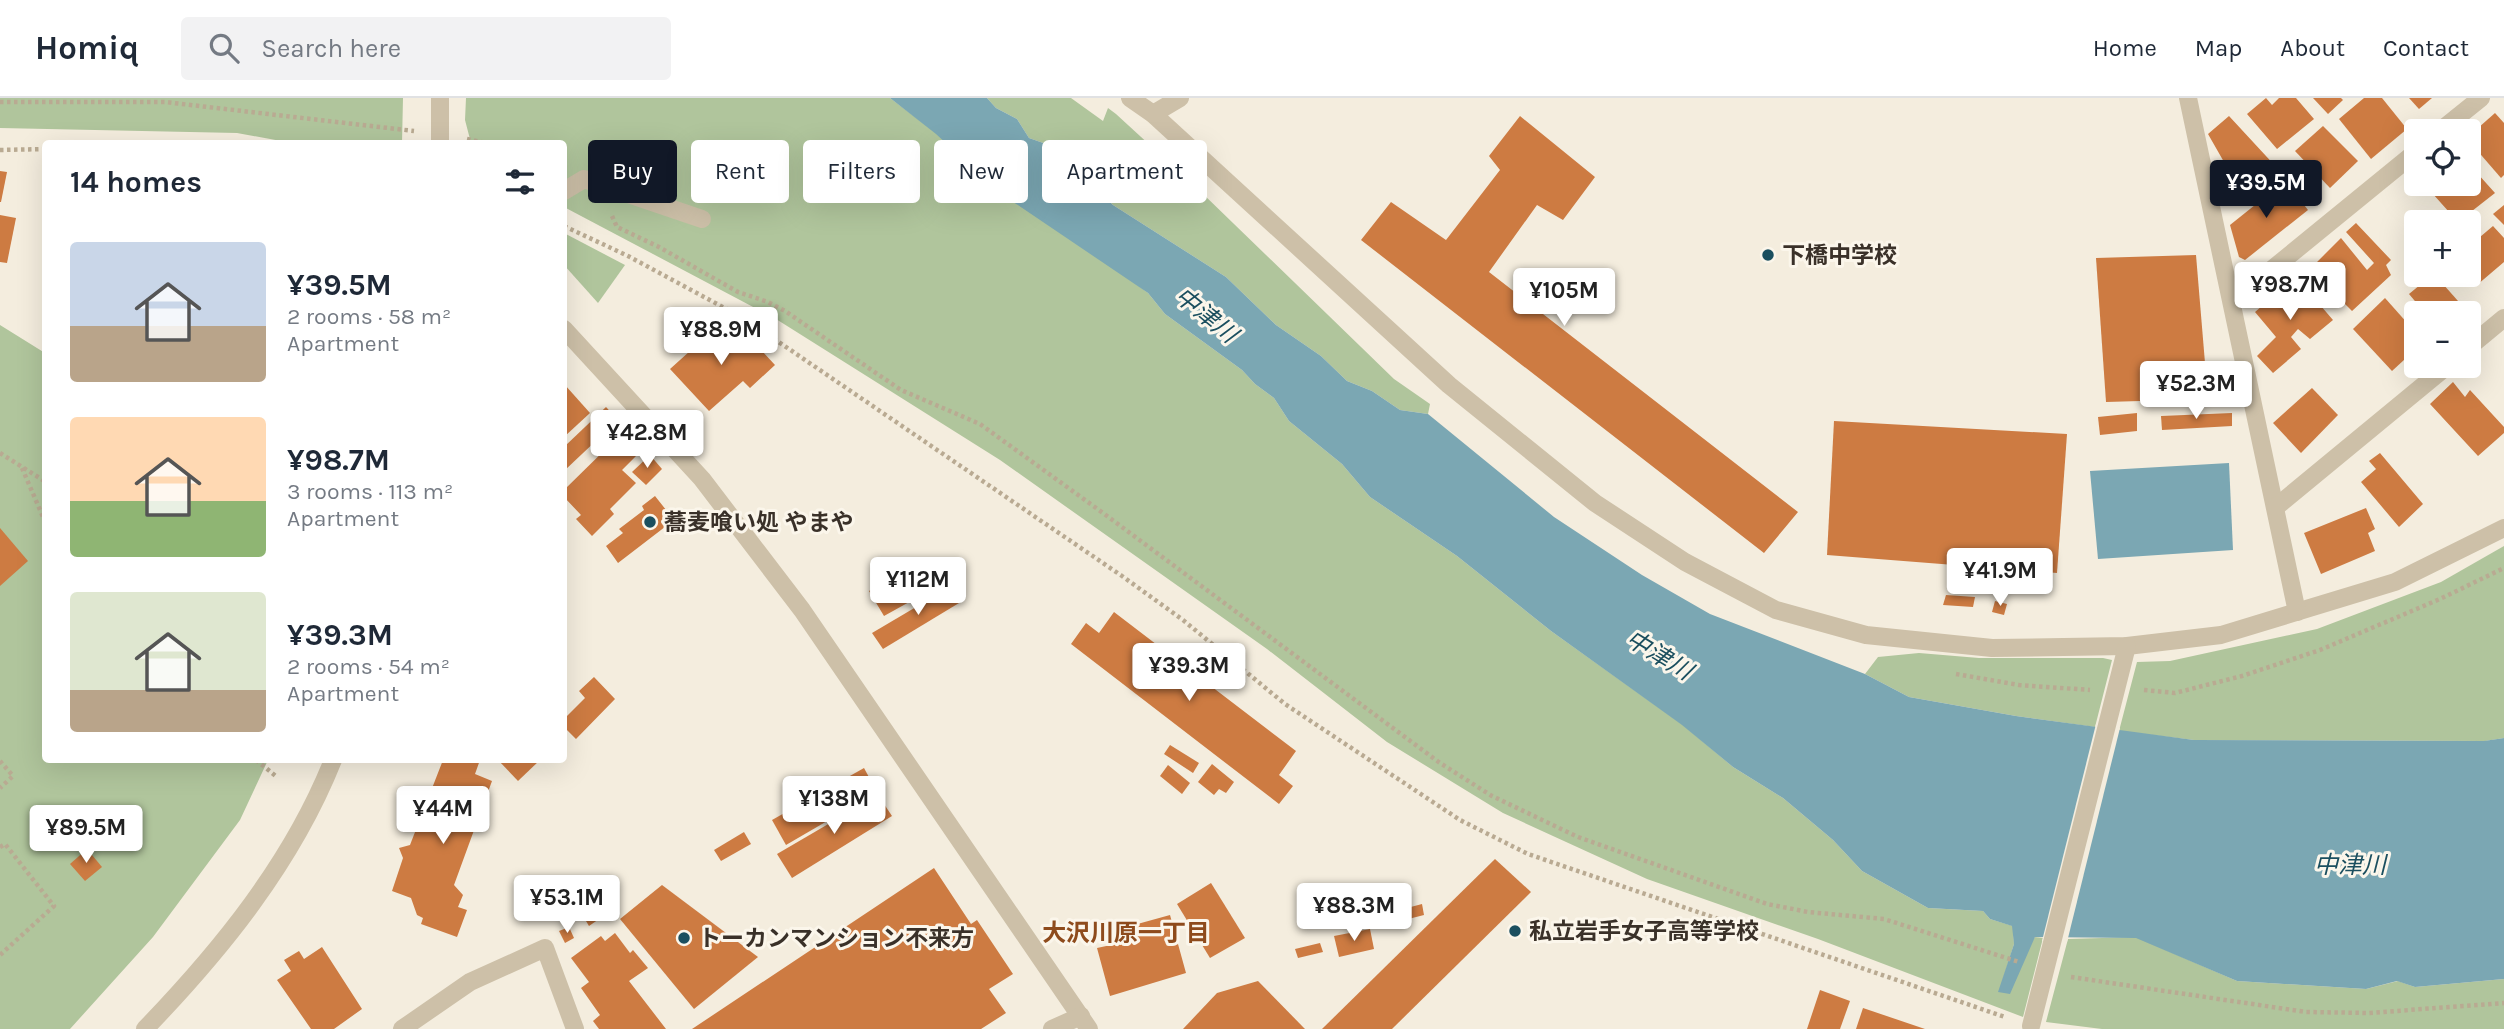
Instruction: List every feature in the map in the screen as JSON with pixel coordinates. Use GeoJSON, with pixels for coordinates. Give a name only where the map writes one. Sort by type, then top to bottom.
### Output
{"type":"FeatureCollection","features":[{"type":"Feature","properties":{"kind":"street"},"geometry":{"type":"LineString","coordinates":[[440,98],[440,140]]}},
{"type":"Feature","properties":{"kind":"street"},"geometry":{"type":"LineString","coordinates":[[1130,98],[1153,114],[1449,385],[1595,503],[1685,562],[1776,610],[1866,635],[1992,648],[2127,646],[2221,635],[2395,582],[2504,528]]}},
{"type":"Feature","properties":{"kind":"street"},"geometry":{"type":"LineString","coordinates":[[1153,114],[1181,98]]}},
{"type":"Feature","properties":{"kind":"street"},"geometry":{"type":"LineString","coordinates":[[2188,98],[2297,612]]}},
{"type":"Feature","properties":{"kind":"street"},"geometry":{"type":"LineString","coordinates":[[2455,119],[2481,98]]}},
{"type":"Feature","properties":{"kind":"street"},"geometry":{"type":"LineString","coordinates":[[2232,302],[2404,162]]}},
{"type":"Feature","properties":{"kind":"street"},"geometry":{"type":"LineString","coordinates":[[567,189],[584,179],[588,181]]}},
{"type":"Feature","properties":{"kind":"street"},"geometry":{"type":"LineString","coordinates":[[654,203],[702,219]]}},
{"type":"Feature","properties":{"kind":"street"},"geometry":{"type":"LineString","coordinates":[[2481,337],[2504,318]]}},
{"type":"Feature","properties":{"kind":"street"},"geometry":{"type":"LineString","coordinates":[[567,332],[702,479],[802,610],[1085,1023],[1052,1029]]}},
{"type":"Feature","properties":{"kind":"street"},"geometry":{"type":"LineString","coordinates":[[2276,507],[2432,378]]}},
{"type":"Feature","properties":{"kind":"street"},"geometry":{"type":"LineString","coordinates":[[2030,1028],[2127,646]]}},
{"type":"Feature","properties":{"kind":"street"},"geometry":{"type":"LineString","coordinates":[[145,1029],[222,944],[256,900],[323,785],[331,763]]}},
{"type":"Feature","properties":{"kind":"street"},"geometry":{"type":"LineString","coordinates":[[402,1029],[470,982],[545,948],[575,1029]]}},
{"type":"Feature","properties":{"kind":"path"},"geometry":{"type":"LineString","coordinates":[[0,102],[165,102],[425,133]]}},
{"type":"Feature","properties":{"kind":"path"},"geometry":{"type":"LineString","coordinates":[[466,139],[471,140]]}},
{"type":"Feature","properties":{"kind":"path"},"geometry":{"type":"LineString","coordinates":[[0,150],[42,149]]}},
{"type":"Feature","properties":{"kind":"path"},"geometry":{"type":"LineString","coordinates":[[606,203],[617,227],[659,247],[738,292],[785,311],[901,390],[980,424],[1440,764],[1492,796],[1578,837],[1767,904],[1808,912],[1884,919],[2022,963]]}},
{"type":"Feature","properties":{"kind":"path"},"geometry":{"type":"LineString","coordinates":[[567,227],[628,256],[745,319],[1111,568],[1183,620],[1285,704],[1460,820],[1528,854],[2030,1028]]}},
{"type":"Feature","properties":{"kind":"path"},"geometry":{"type":"LineString","coordinates":[[0,453],[42,480]]}},
{"type":"Feature","properties":{"kind":"path"},"geometry":{"type":"LineString","coordinates":[[22,468],[42,515]]}},
{"type":"Feature","properties":{"kind":"path"},"geometry":{"type":"LineString","coordinates":[[0,761],[13,776],[0,788]]}},
{"type":"Feature","properties":{"kind":"path"},"geometry":{"type":"LineString","coordinates":[[260,763],[277,777]]}},
{"type":"Feature","properties":{"kind":"path"},"geometry":{"type":"LineString","coordinates":[[0,847],[5,844],[54,906],[0,955]]}},
{"type":"Feature","properties":{"kind":"path"},"geometry":{"type":"LineString","coordinates":[[2066,975],[2306,1012],[2368,1013],[2504,1003]]}},
{"type":"Feature","properties":{"kind":"green space"},"geometry":{"type":"Polygon","coordinates":[[[0,98],[403,98],[402,140],[275,140],[237,133],[0,128],[0,98]]]}},
{"type":"Feature","properties":{"kind":"green space"},"geometry":{"type":"Polygon","coordinates":[[[466,98],[890,98],[946,140],[934,140],[934,203],[1028,202],[1148,293],[1165,314],[1242,370],[1274,398],[1289,421],[1342,464],[1370,497],[1457,556],[1551,631],[1683,725],[1733,767],[1783,798],[1833,840],[1862,871],[1928,908],[1983,911],[1990,919],[2013,926],[2014,944],[1999,992],[2035,937],[2043,938],[2023,1017],[1818,939],[1647,879],[1503,813],[1387,742],[1267,649],[1000,460],[776,319],[567,209],[567,140],[470,140],[465,120],[466,98]]]}},
{"type":"Feature","properties":{"kind":"green space"},"geometry":{"type":"Polygon","coordinates":[[[987,98],[1071,98],[1103,121],[1108,108],[1144,140],[1042,140],[1042,143],[1029,138],[1017,119],[996,108],[987,98]]]}},
{"type":"Feature","properties":{"kind":"green space"},"geometry":{"type":"Polygon","coordinates":[[[1207,198],[1394,379],[1430,404],[1428,414],[1400,410],[1372,391],[1347,381],[1321,356],[1276,325],[1226,277],[1111,203],[1207,203],[1207,198]]]}},
{"type":"Feature","properties":{"kind":"green space"},"geometry":{"type":"Polygon","coordinates":[[[567,235],[625,265],[598,303],[567,268],[567,235]]]}},
{"type":"Feature","properties":{"kind":"green space"},"geometry":{"type":"Polygon","coordinates":[[[0,325],[42,351],[42,763],[267,763],[240,820],[153,937],[70,1029],[0,1029],[0,325]]]}},
{"type":"Feature","properties":{"kind":"green space"},"geometry":{"type":"Polygon","coordinates":[[[2504,546],[2504,738],[2485,741],[2194,740],[2119,731],[2137,662],[2170,661],[2317,629],[2441,582],[2504,546]]]}},
{"type":"Feature","properties":{"kind":"green space"},"geometry":{"type":"Polygon","coordinates":[[[1919,653],[1979,658],[2112,660],[2095,727],[1909,697],[1865,674],[1878,657],[1919,653]]]}},
{"type":"Feature","properties":{"kind":"green space"},"geometry":{"type":"Polygon","coordinates":[[[2136,937],[2237,981],[2366,989],[2398,981],[2415,987],[2504,979],[2504,1029],[2102,1029],[2046,1022],[2068,939],[2136,937]]]}},
{"type":"Feature","properties":{"kind":"water","name":"中津川"},"geometry":{"type":"Polygon","coordinates":[[[890,98],[987,98],[996,108],[1017,119],[1029,138],[1042,143],[1042,203],[1111,203],[1226,277],[1276,325],[1321,356],[1347,381],[1372,391],[1400,410],[1428,414],[1554,517],[1642,575],[1710,614],[1865,674],[1909,697],[2016,716],[2194,740],[2484,741],[2504,738],[2504,979],[2415,987],[2397,981],[2366,989],[2237,981],[2136,938],[2035,937],[2010,994],[1998,992],[2014,944],[2012,926],[1990,919],[1983,911],[1928,908],[1862,871],[1833,840],[1783,798],[1733,767],[1682,725],[1551,631],[1457,556],[1370,497],[1342,464],[1289,421],[1274,398],[1242,370],[1165,314],[1148,293],[1015,203],[1028,203],[1028,140],[943,140],[890,98]]]}},
{"type":"Feature","properties":{"kind":"water"},"geometry":{"type":"Polygon","coordinates":[[[2229,463],[2233,550],[2098,559],[2090,471],[2229,463]]]}},
{"type":"Feature","properties":{"kind":"pier"},"geometry":{"type":"Polygon","coordinates":[[[2096,724],[2120,728],[2067,942],[2042,941],[2096,724]]]}},
{"type":"Feature","properties":{"kind":"building"},"geometry":{"type":"Polygon","coordinates":[[[2266,98],[2272,105],[2279,98],[2296,98],[2314,119],[2277,149],[2247,114],[2266,98]]]}},
{"type":"Feature","properties":{"kind":"building"},"geometry":{"type":"Polygon","coordinates":[[[2313,98],[2341,98],[2343,100],[2328,114],[2313,98]]]}},
{"type":"Feature","properties":{"kind":"building"},"geometry":{"type":"Polygon","coordinates":[[[2364,98],[2382,98],[2404,125],[2404,132],[2371,159],[2339,119],[2364,98]]]}},
{"type":"Feature","properties":{"kind":"building"},"geometry":{"type":"Polygon","coordinates":[[[2409,98],[2432,98],[2419,109],[2409,98]]]}},
{"type":"Feature","properties":{"kind":"building"},"geometry":{"type":"Polygon","coordinates":[[[2495,113],[2504,123],[2504,175],[2501,178],[2481,155],[2481,125],[2495,113]]]}},
{"type":"Feature","properties":{"kind":"building"},"geometry":{"type":"Polygon","coordinates":[[[1520,116],[1595,177],[1563,220],[1537,205],[1489,272],[1798,512],[1764,553],[1361,240],[1391,202],[1446,240],[1500,170],[1489,156],[1520,116]]]}},
{"type":"Feature","properties":{"kind":"building"},"geometry":{"type":"Polygon","coordinates":[[[2229,116],[2278,169],[2235,206],[2221,191],[2224,185],[2217,178],[2228,169],[2208,134],[2229,116]]]}},
{"type":"Feature","properties":{"kind":"building"},"geometry":{"type":"Polygon","coordinates":[[[2323,126],[2358,161],[2330,188],[2295,151],[2323,126]]]}},
{"type":"Feature","properties":{"kind":"building"},"geometry":{"type":"Polygon","coordinates":[[[0,171],[7,172],[1,202],[0,202],[0,171]]]}},
{"type":"Feature","properties":{"kind":"building"},"geometry":{"type":"Polygon","coordinates":[[[2481,177],[2495,193],[2473,210],[2447,210],[2435,196],[2481,196],[2481,177]]]}},
{"type":"Feature","properties":{"kind":"building"},"geometry":{"type":"Polygon","coordinates":[[[2285,181],[2308,210],[2245,260],[2239,257],[2230,225],[2285,181]]]}},
{"type":"Feature","properties":{"kind":"building"},"geometry":{"type":"Polygon","coordinates":[[[2504,205],[2504,225],[2493,214],[2504,205]]]}},
{"type":"Feature","properties":{"kind":"building"},"geometry":{"type":"Polygon","coordinates":[[[0,215],[16,218],[7,263],[0,262],[0,215]]]}},
{"type":"Feature","properties":{"kind":"building"},"geometry":{"type":"Polygon","coordinates":[[[2356,223],[2391,260],[2386,265],[2391,275],[2352,311],[2310,269],[2341,238],[2367,270],[2374,263],[2346,232],[2356,223]]]}},
{"type":"Feature","properties":{"kind":"building"},"geometry":{"type":"Polygon","coordinates":[[[2493,226],[2504,238],[2504,262],[2481,282],[2481,236],[2493,226]]]}},
{"type":"Feature","properties":{"kind":"building"},"geometry":{"type":"Polygon","coordinates":[[[2196,255],[2208,399],[2106,402],[2096,258],[2196,255]]]}},
{"type":"Feature","properties":{"kind":"building"},"geometry":{"type":"Polygon","coordinates":[[[2296,277],[2333,320],[2310,339],[2298,329],[2291,337],[2301,349],[2273,373],[2257,356],[2276,337],[2255,312],[2296,277]]]}},
{"type":"Feature","properties":{"kind":"building"},"geometry":{"type":"Polygon","coordinates":[[[2417,287],[2446,287],[2458,301],[2415,301],[2409,294],[2417,287]]]}},
{"type":"Feature","properties":{"kind":"building"},"geometry":{"type":"Polygon","coordinates":[[[2385,298],[2404,319],[2404,360],[2392,371],[2353,329],[2385,298]]]}},
{"type":"Feature","properties":{"kind":"building"},"geometry":{"type":"Polygon","coordinates":[[[720,324],[742,347],[751,339],[775,365],[750,388],[743,381],[709,411],[670,369],[720,324]]]}},
{"type":"Feature","properties":{"kind":"building"},"geometry":{"type":"Polygon","coordinates":[[[2453,382],[2465,397],[2470,390],[2504,427],[2504,433],[2478,456],[2430,404],[2453,382]]]}},
{"type":"Feature","properties":{"kind":"building"},"geometry":{"type":"Polygon","coordinates":[[[567,387],[590,413],[567,434],[567,387]]]}},
{"type":"Feature","properties":{"kind":"building"},"geometry":{"type":"Polygon","coordinates":[[[2312,388],[2338,415],[2301,453],[2273,423],[2312,388]]]}},
{"type":"Feature","properties":{"kind":"building"},"geometry":{"type":"Polygon","coordinates":[[[606,407],[618,420],[567,468],[567,444],[606,407]]]}},
{"type":"Feature","properties":{"kind":"building"},"geometry":{"type":"Polygon","coordinates":[[[2137,413],[2137,431],[2100,435],[2098,417],[2137,413]]]}},
{"type":"Feature","properties":{"kind":"building"},"geometry":{"type":"Polygon","coordinates":[[[2232,413],[2232,426],[2162,430],[2161,416],[2232,413]]]}},
{"type":"Feature","properties":{"kind":"building"},"geometry":{"type":"Polygon","coordinates":[[[1834,421],[2067,434],[2057,573],[1827,555],[1834,421]]]}},
{"type":"Feature","properties":{"kind":"building"},"geometry":{"type":"Polygon","coordinates":[[[618,437],[636,456],[622,470],[636,483],[610,509],[614,514],[592,536],[576,519],[581,515],[567,500],[567,487],[618,437]]]}},
{"type":"Feature","properties":{"kind":"building"},"geometry":{"type":"Polygon","coordinates":[[[2380,453],[2423,504],[2399,527],[2361,482],[2376,469],[2369,461],[2380,453]]]}},
{"type":"Feature","properties":{"kind":"building"},"geometry":{"type":"Polygon","coordinates":[[[650,455],[662,469],[646,485],[632,472],[650,455]]]}},
{"type":"Feature","properties":{"kind":"building"},"geometry":{"type":"Polygon","coordinates":[[[655,496],[674,520],[618,563],[606,546],[623,533],[619,529],[644,510],[642,506],[655,496]]]}},
{"type":"Feature","properties":{"kind":"building"},"geometry":{"type":"Polygon","coordinates":[[[2366,508],[2375,529],[2368,533],[2375,551],[2321,574],[2304,533],[2366,508]]]}},
{"type":"Feature","properties":{"kind":"building"},"geometry":{"type":"Polygon","coordinates":[[[0,528],[28,561],[0,586],[0,528]]]}},
{"type":"Feature","properties":{"kind":"building"},"geometry":{"type":"Polygon","coordinates":[[[938,564],[947,581],[884,616],[869,591],[907,569],[913,578],[938,564]]]}},
{"type":"Feature","properties":{"kind":"building"},"geometry":{"type":"Polygon","coordinates":[[[955,584],[964,600],[883,649],[872,633],[955,584]]]}},
{"type":"Feature","properties":{"kind":"building"},"geometry":{"type":"Polygon","coordinates":[[[1946,595],[1975,597],[1973,607],[1943,605],[1946,595]]]}},
{"type":"Feature","properties":{"kind":"building"},"geometry":{"type":"Polygon","coordinates":[[[1995,601],[2007,604],[2004,615],[1992,612],[1995,601]]]}},
{"type":"Feature","properties":{"kind":"building"},"geometry":{"type":"Polygon","coordinates":[[[1114,612],[1296,751],[1279,775],[1293,786],[1279,804],[1071,644],[1086,623],[1099,633],[1114,612]]]}},
{"type":"Feature","properties":{"kind":"building"},"geometry":{"type":"Polygon","coordinates":[[[594,677],[615,699],[576,739],[567,730],[567,716],[585,698],[579,691],[594,677]]]}},
{"type":"Feature","properties":{"kind":"building"},"geometry":{"type":"Polygon","coordinates":[[[1170,745],[1199,763],[1193,773],[1164,754],[1170,745]]]}},
{"type":"Feature","properties":{"kind":"building"},"geometry":{"type":"Polygon","coordinates":[[[442,763],[479,763],[475,774],[492,781],[454,885],[463,895],[458,907],[467,910],[457,937],[421,924],[423,918],[417,915],[411,898],[392,891],[403,858],[399,848],[410,845],[442,763]]]}},
{"type":"Feature","properties":{"kind":"building"},"geometry":{"type":"Polygon","coordinates":[[[501,763],[537,763],[518,781],[501,763]]]}},
{"type":"Feature","properties":{"kind":"building"},"geometry":{"type":"Polygon","coordinates":[[[1212,764],[1234,782],[1226,793],[1219,789],[1214,795],[1198,782],[1212,764]]]}},
{"type":"Feature","properties":{"kind":"building"},"geometry":{"type":"Polygon","coordinates":[[[1168,765],[1190,783],[1182,794],[1160,776],[1168,765]]]}},
{"type":"Feature","properties":{"kind":"building"},"geometry":{"type":"Polygon","coordinates":[[[864,768],[877,792],[786,845],[772,820],[864,768]]]}},
{"type":"Feature","properties":{"kind":"building"},"geometry":{"type":"Polygon","coordinates":[[[878,795],[892,816],[792,878],[777,854],[878,795]]]}},
{"type":"Feature","properties":{"kind":"building"},"geometry":{"type":"Polygon","coordinates":[[[744,832],[751,844],[721,861],[714,850],[744,832]]]}},
{"type":"Feature","properties":{"kind":"building"},"geometry":{"type":"Polygon","coordinates":[[[87,849],[102,867],[85,881],[70,864],[87,849]]]}},
{"type":"Feature","properties":{"kind":"building"},"geometry":{"type":"Polygon","coordinates":[[[1495,859],[1531,892],[1392,1029],[1322,1029],[1495,859]]]}},
{"type":"Feature","properties":{"kind":"building"},"geometry":{"type":"Polygon","coordinates":[[[934,868],[971,924],[977,920],[1013,974],[989,989],[1006,1013],[981,1029],[692,1029],[934,868]]]}},
{"type":"Feature","properties":{"kind":"building"},"geometry":{"type":"Polygon","coordinates":[[[1211,883],[1245,938],[1210,958],[1177,904],[1211,883]]]}},
{"type":"Feature","properties":{"kind":"building","name":"トーカンマンション不来方"},"geometry":{"type":"Polygon","coordinates":[[[662,885],[758,957],[694,1009],[620,919],[662,885]]]}},
{"type":"Feature","properties":{"kind":"building"},"geometry":{"type":"Polygon","coordinates":[[[1422,904],[1424,915],[1377,927],[1373,917],[1422,904]]]}},
{"type":"Feature","properties":{"kind":"building"},"geometry":{"type":"Polygon","coordinates":[[[597,909],[602,917],[589,926],[583,916],[597,909]]]}},
{"type":"Feature","properties":{"kind":"building"},"geometry":{"type":"Polygon","coordinates":[[[1170,915],[1186,973],[1110,996],[1097,948],[1125,942],[1123,928],[1170,915]]]}},
{"type":"Feature","properties":{"kind":"building"},"geometry":{"type":"Polygon","coordinates":[[[569,927],[574,938],[565,943],[559,931],[569,927]]]}},
{"type":"Feature","properties":{"kind":"building"},"geometry":{"type":"Polygon","coordinates":[[[1370,929],[1374,949],[1339,957],[1334,936],[1370,929]]]}},
{"type":"Feature","properties":{"kind":"building"},"geometry":{"type":"Polygon","coordinates":[[[615,933],[630,953],[633,950],[648,968],[629,981],[666,1029],[599,1029],[593,1021],[600,1015],[581,988],[589,982],[571,958],[601,936],[605,941],[615,933]]]}},
{"type":"Feature","properties":{"kind":"building"},"geometry":{"type":"Polygon","coordinates":[[[1320,943],[1323,952],[1298,958],[1295,949],[1320,943]]]}},
{"type":"Feature","properties":{"kind":"building"},"geometry":{"type":"Polygon","coordinates":[[[322,947],[362,1009],[334,1029],[311,1029],[277,980],[291,971],[284,960],[299,951],[304,959],[322,947]]]}},
{"type":"Feature","properties":{"kind":"building"},"geometry":{"type":"Polygon","coordinates":[[[1258,981],[1305,1029],[1183,1029],[1217,993],[1258,981]]]}},
{"type":"Feature","properties":{"kind":"building"},"geometry":{"type":"Polygon","coordinates":[[[1820,990],[1850,1001],[1840,1029],[1807,1029],[1820,990]]]}},
{"type":"Feature","properties":{"kind":"building"},"geometry":{"type":"Polygon","coordinates":[[[1863,1008],[1925,1029],[1856,1029],[1863,1008]]]}},
{"type":"Feature","properties":{"kind":"place","name":"下橋中学校"},"geometry":{"type":"Point","coordinates":[1768,255]}},
{"type":"Feature","properties":{"kind":"place","name":"蕎麦喰い処 やまや"},"geometry":{"type":"Point","coordinates":[650,522]}},
{"type":"Feature","properties":{"kind":"place","name":"私立岩手女子高等学校"},"geometry":{"type":"Point","coordinates":[1515,931]}},
{"type":"Feature","properties":{"kind":"place","name":"トーカンマンション不来方"},"geometry":{"type":"Point","coordinates":[684,938]}},
{"type":"Feature","properties":{"kind":"district","name":"大沢川原一丁目"},"geometry":{"type":"Point","coordinates":[1126,933]}}]}
